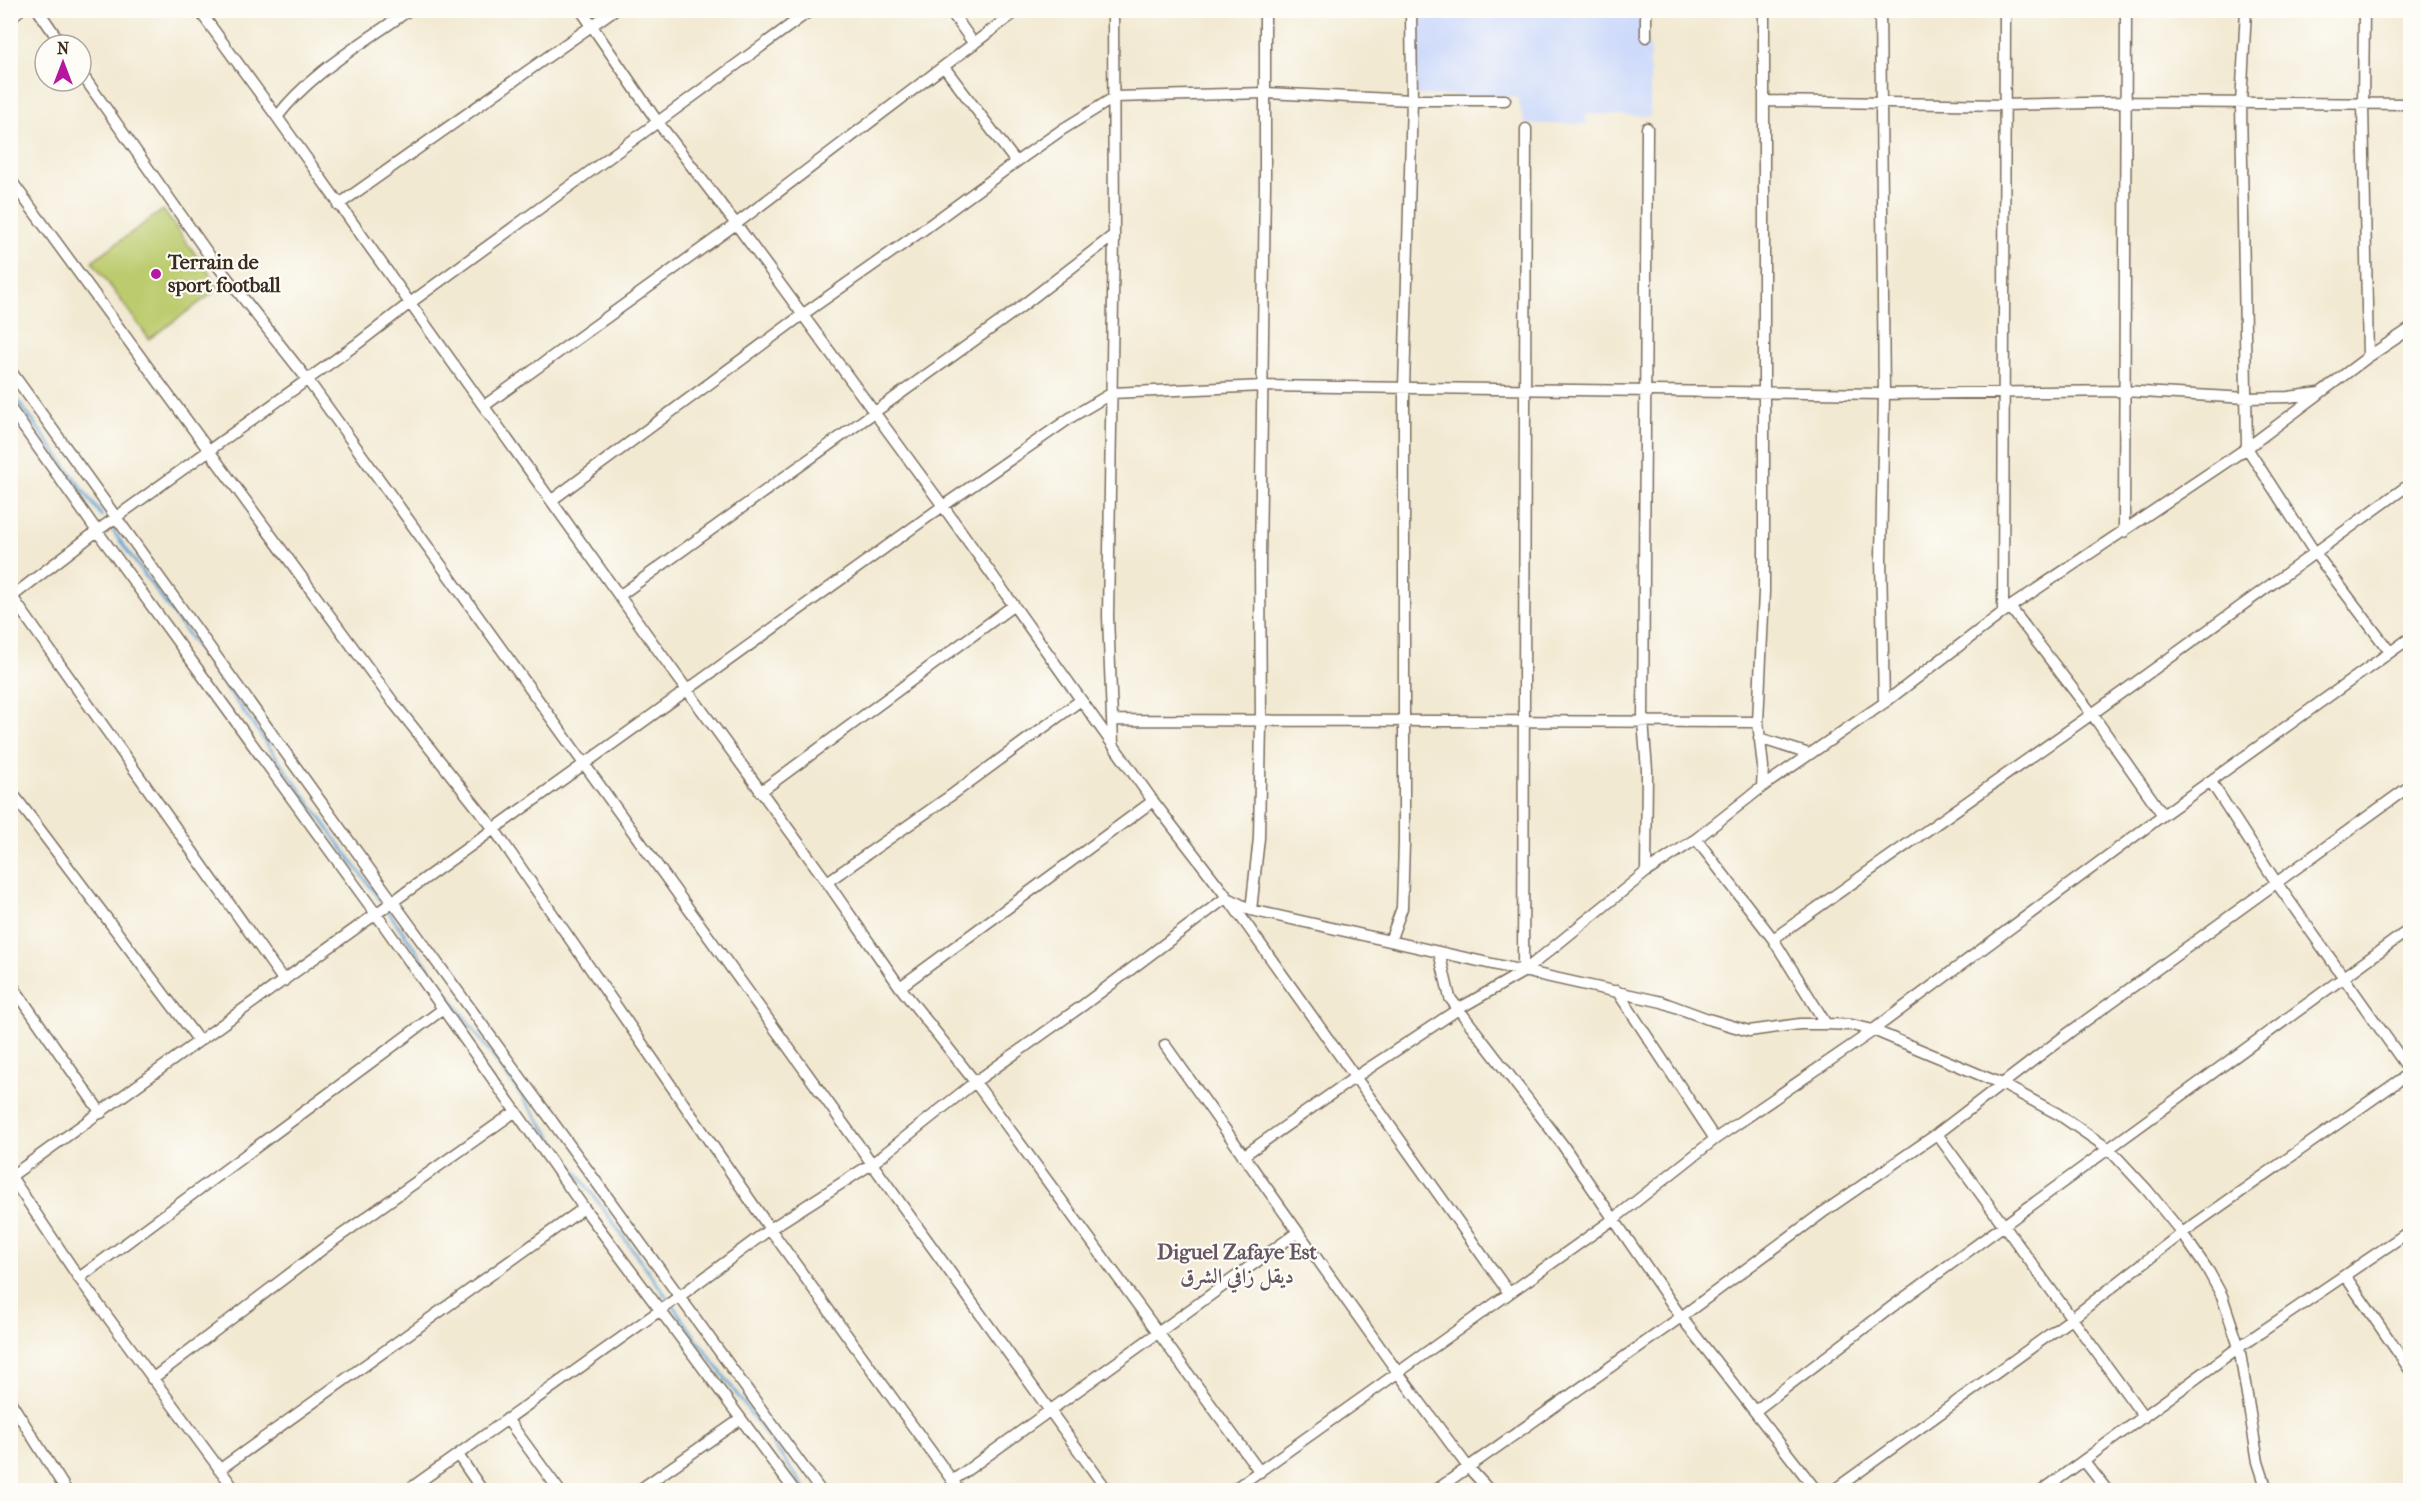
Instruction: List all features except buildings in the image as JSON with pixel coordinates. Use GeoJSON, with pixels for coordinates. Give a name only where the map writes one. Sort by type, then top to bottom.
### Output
{"type":"FeatureCollection","features":[{"type":"Feature","properties":{"kind":"street"},"geometry":{"type":"LineString","coordinates":[[10,18],[20,10]]}},
{"type":"Feature","properties":{"kind":"street"},"geometry":{"type":"LineString","coordinates":[[38,10],[54,33]]}},
{"type":"Feature","properties":{"kind":"street"},"geometry":{"type":"LineString","coordinates":[[277,117],[308,83],[409,10]]}},
{"type":"Feature","properties":{"kind":"street"},"geometry":{"type":"LineString","coordinates":[[581,10],[657,121],[943,506],[1153,801],[1227,897],[1509,1293]]}},
{"type":"Feature","properties":{"kind":"street"},"geometry":{"type":"LineString","coordinates":[[338,205],[614,10]]}},
{"type":"Feature","properties":{"kind":"street"},"geometry":{"type":"LineString","coordinates":[[284,981],[11,596],[106,524],[357,344],[657,121],[811,10]]}},
{"type":"Feature","properties":{"kind":"street"},"geometry":{"type":"LineString","coordinates":[[950,10],[974,44]]}},
{"type":"Feature","properties":{"kind":"street"},"geometry":{"type":"LineString","coordinates":[[484,406],[735,224],[1018,10]]}},
{"type":"Feature","properties":{"kind":"street"},"geometry":{"type":"LineString","coordinates":[[1113,10],[1114,235],[1108,616],[1113,744]]}},
{"type":"Feature","properties":{"kind":"street"},"geometry":{"type":"LineString","coordinates":[[1251,910],[1259,838],[1262,722],[1260,563],[1265,10]]}},
{"type":"Feature","properties":{"kind":"street"},"geometry":{"type":"LineString","coordinates":[[1390,941],[1402,908],[1405,720],[1404,388],[1412,100],[1412,10]]}},
{"type":"Feature","properties":{"kind":"street"},"geometry":{"type":"LineString","coordinates":[[1646,10],[1646,37]]}},
{"type":"Feature","properties":{"kind":"street"},"geometry":{"type":"LineString","coordinates":[[1762,787],[1763,766],[1758,722],[1764,592],[1764,10]]}},
{"type":"Feature","properties":{"kind":"street"},"geometry":{"type":"LineString","coordinates":[[1880,10],[1884,394],[1881,559],[1884,703]]}},
{"type":"Feature","properties":{"kind":"street"},"geometry":{"type":"LineString","coordinates":[[2005,10],[2003,105],[2007,610],[2092,714],[2163,815]]}},
{"type":"Feature","properties":{"kind":"street"},"geometry":{"type":"LineString","coordinates":[[2124,532],[2126,10]]}},
{"type":"Feature","properties":{"kind":"street"},"geometry":{"type":"LineString","coordinates":[[2246,10],[2241,104],[2247,448],[2315,553],[2390,652]]}},
{"type":"Feature","properties":{"kind":"street"},"geometry":{"type":"LineString","coordinates":[[2364,10],[2363,105],[2368,357]]}},
{"type":"Feature","properties":{"kind":"street"},"geometry":{"type":"LineString","coordinates":[[201,11],[760,792],[828,882],[900,987],[975,1082],[1260,1472]]}},
{"type":"Feature","properties":{"kind":"street"},"geometry":{"type":"LineString","coordinates":[[944,67],[1016,162]]}},
{"type":"Feature","properties":{"kind":"street"},"geometry":{"type":"LineString","coordinates":[[93,90],[209,255],[307,379],[1051,1410],[1107,1491]]}},
{"type":"Feature","properties":{"kind":"street"},"geometry":{"type":"LineString","coordinates":[[552,500],[802,315],[1016,162],[1063,129],[1115,98],[1266,93],[1412,100],[1505,99]]}},
{"type":"Feature","properties":{"kind":"street"},"geometry":{"type":"LineString","coordinates":[[1764,100],[2003,105],[2127,102],[2410,104]]}},
{"type":"Feature","properties":{"kind":"street"},"geometry":{"type":"LineString","coordinates":[[1646,872],[1647,770],[1643,721],[1647,128]]}},
{"type":"Feature","properties":{"kind":"street"},"geometry":{"type":"LineString","coordinates":[[1523,972],[1526,129]]}},
{"type":"Feature","properties":{"kind":"street"},"geometry":{"type":"LineString","coordinates":[[10,179],[393,702],[494,829],[770,1229],[955,1486],[1051,1410],[1298,1232]]}},
{"type":"Feature","properties":{"kind":"street"},"geometry":{"type":"LineString","coordinates":[[619,596],[1018,309],[1114,235]]}},
{"type":"Feature","properties":{"kind":"street"},"geometry":{"type":"LineString","coordinates":[[1243,1156],[1354,1078],[1460,1008],[1523,972],[1646,872],[1696,839],[1762,787],[1884,703],[2007,610],[2247,448],[2368,357],[2410,329]]}},
{"type":"Feature","properties":{"kind":"street"},"geometry":{"type":"LineString","coordinates":[[10,370],[106,524],[385,908],[443,1009],[584,1208],[662,1309],[794,1491]]}},
{"type":"Feature","properties":{"kind":"street"},"geometry":{"type":"LineString","coordinates":[[235,1491],[79,1278],[11,1176],[102,1113],[943,506],[1073,416],[1112,393],[1263,386],[1884,394],[2124,391],[2247,398],[2288,397],[2320,393]]}},
{"type":"Feature","properties":{"kind":"street"},"geometry":{"type":"LineString","coordinates":[[10,408],[106,524],[385,908],[820,1491]]}},
{"type":"Feature","properties":{"kind":"street"},"geometry":{"type":"LineString","coordinates":[[1773,939],[2092,714],[2410,484]]}},
{"type":"Feature","properties":{"kind":"street"},"geometry":{"type":"LineString","coordinates":[[760,792],[1014,605]]}},
{"type":"Feature","properties":{"kind":"street"},"geometry":{"type":"LineString","coordinates":[[1233,1491],[1615,1218],[1714,1139],[1873,1030],[2163,815],[2410,638]]}},
{"type":"Feature","properties":{"kind":"street"},"geometry":{"type":"LineString","coordinates":[[828,882],[1081,700]]}},
{"type":"Feature","properties":{"kind":"street"},"geometry":{"type":"LineString","coordinates":[[1112,720],[1758,722]]}},
{"type":"Feature","properties":{"kind":"street"},"geometry":{"type":"LineString","coordinates":[[1759,738],[1809,754]]}},
{"type":"Feature","properties":{"kind":"street"},"geometry":{"type":"LineString","coordinates":[[1834,1491],[2071,1319],[2182,1233],[2410,1072],[2276,882],[2211,782]]}},
{"type":"Feature","properties":{"kind":"street"},"geometry":{"type":"LineString","coordinates":[[1436,1491],[1681,1317],[1822,1213],[1937,1134],[2276,882],[2410,786]]}},
{"type":"Feature","properties":{"kind":"street"},"geometry":{"type":"LineString","coordinates":[[10,790],[199,1041]]}},
{"type":"Feature","properties":{"kind":"street"},"geometry":{"type":"LineString","coordinates":[[900,987],[1153,801]]}},
{"type":"Feature","properties":{"kind":"street"},"geometry":{"type":"LineString","coordinates":[[1696,839],[1773,939],[1826,1024]]}},
{"type":"Feature","properties":{"kind":"street"},"geometry":{"type":"LineString","coordinates":[[1227,897],[1251,910],[1617,991],[1662,1002],[1708,1019],[1749,1030],[1800,1024],[1852,1025],[1873,1030],[2002,1084],[2058,1114],[2109,1149],[2182,1233],[2216,1283],[2239,1347],[2258,1462],[2267,1491]]}},
{"type":"Feature","properties":{"kind":"street"},"geometry":{"type":"LineString","coordinates":[[408,1491],[770,1229],[873,1163],[975,1082],[1082,1006],[1227,897]]}},
{"type":"Feature","properties":{"kind":"street"},"geometry":{"type":"LineString","coordinates":[[1755,1411],[1893,1306],[2410,929]]}},
{"type":"Feature","properties":{"kind":"street"},"geometry":{"type":"LineString","coordinates":[[1439,952],[1450,998],[1460,1008],[1562,1144],[1681,1317],[1816,1491]]}},
{"type":"Feature","properties":{"kind":"street"},"geometry":{"type":"LineString","coordinates":[[10,982],[102,1113]]}},
{"type":"Feature","properties":{"kind":"street"},"geometry":{"type":"LineString","coordinates":[[1617,991],[1714,1139]]}},
{"type":"Feature","properties":{"kind":"street"},"geometry":{"type":"LineString","coordinates":[[79,1278],[443,1009]]}},
{"type":"Feature","properties":{"kind":"street"},"geometry":{"type":"LineString","coordinates":[[1165,1045],[1399,1374],[1468,1467],[1489,1491]]}},
{"type":"Feature","properties":{"kind":"street"},"geometry":{"type":"LineString","coordinates":[[152,1379],[333,1241],[516,1111]]}},
{"type":"Feature","properties":{"kind":"street"},"geometry":{"type":"LineString","coordinates":[[1937,1134],[2144,1417]]}},
{"type":"Feature","properties":{"kind":"street"},"geometry":{"type":"LineString","coordinates":[[219,1470],[584,1208]]}},
{"type":"Feature","properties":{"kind":"street"},"geometry":{"type":"LineString","coordinates":[[2043,1491],[2239,1347],[2346,1277],[2410,1231]]}},
{"type":"Feature","properties":{"kind":"street"},"geometry":{"type":"LineString","coordinates":[[2346,1277],[2410,1370]]}},
{"type":"Feature","properties":{"kind":"street"},"geometry":{"type":"LineString","coordinates":[[10,1401],[66,1491]]}},
{"type":"Feature","properties":{"kind":"street"},"geometry":{"type":"LineString","coordinates":[[507,1419],[558,1491]]}},
{"type":"Feature","properties":{"kind":"street"},"geometry":{"type":"LineString","coordinates":[[639,1491],[741,1419]]}},
{"type":"Feature","properties":{"kind":"street"},"geometry":{"type":"LineString","coordinates":[[458,1455],[482,1491]]}},
{"type":"Feature","properties":{"kind":"street"},"geometry":{"type":"LineString","coordinates":[[2084,1461],[2107,1491]]}},
{"type":"Feature","properties":{"kind":"shaded area"},"geometry":{"type":"Polygon","coordinates":[[[1416,11],[1641,11],[1641,44],[1650,44],[1650,116],[1586,114],[1586,124],[1525,124],[1517,97],[1416,95],[1416,11]]]}},
{"type":"Feature","properties":{"kind":"green space","name":"Terrain de sport football"},"geometry":{"type":"Polygon","coordinates":[[[163,210],[220,288],[149,339],[92,261],[163,210]]]}},
{"type":"Feature","properties":{"kind":"waterway"},"geometry":{"type":"LineString","coordinates":[[10,390],[102,516]]}},
{"type":"Feature","properties":{"kind":"waterway"},"geometry":{"type":"LineString","coordinates":[[113,531],[669,1300]]}},
{"type":"Feature","properties":{"kind":"waterway"},"geometry":{"type":"LineString","coordinates":[[673,1306],[806,1490]]}},
{"type":"Feature","properties":{"kind":"place","name":"Terrain de sport football"},"geometry":{"type":"Point","coordinates":[156,274]}},
{"type":"Feature","properties":{"kind":"district","name":"Diguel Zafaye Est ديقل زافي الشرق"},"geometry":{"type":"Point","coordinates":[1237,1264]}}]}
